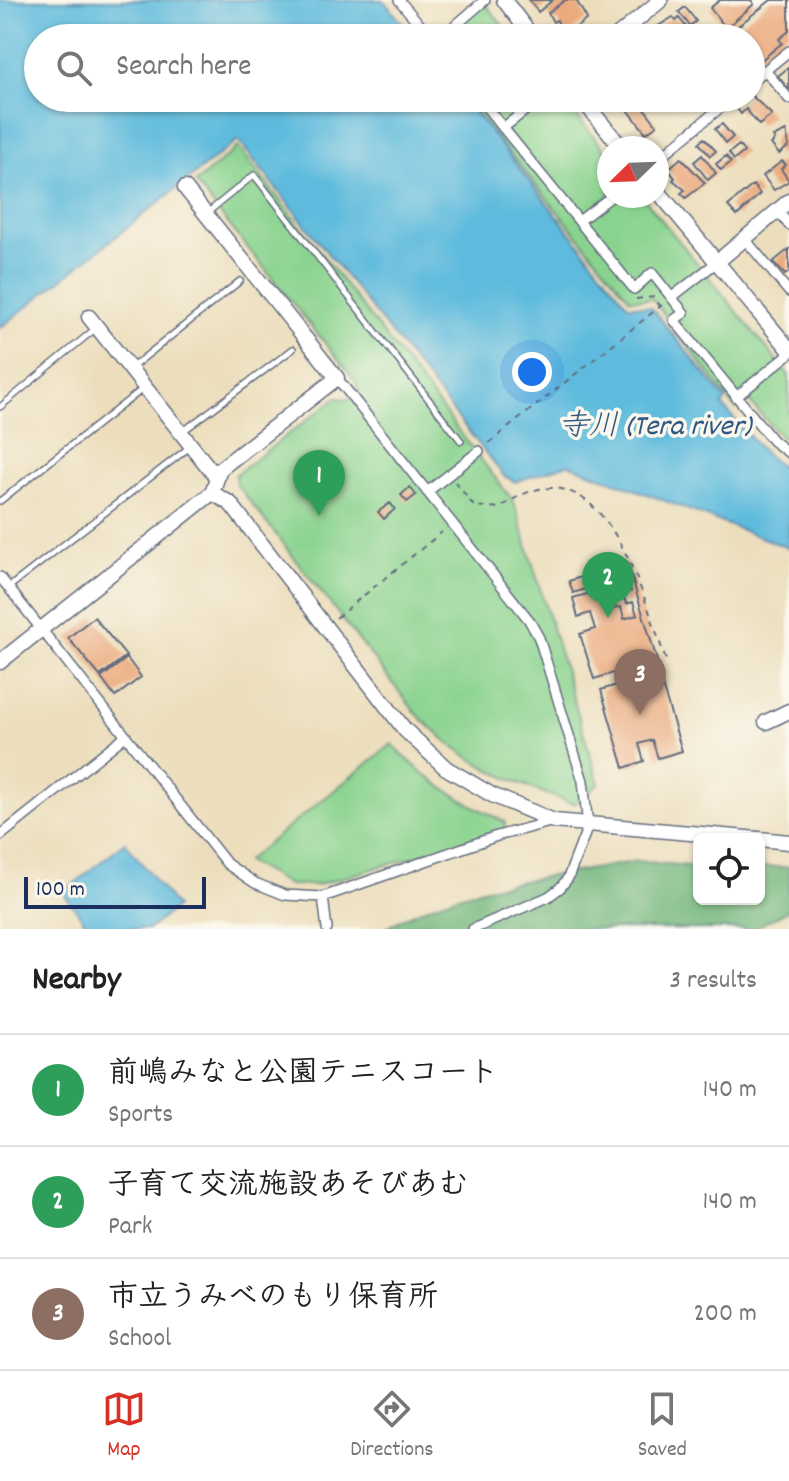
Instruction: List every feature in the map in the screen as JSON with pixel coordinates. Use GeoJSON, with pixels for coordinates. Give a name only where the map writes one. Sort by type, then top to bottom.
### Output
{"type":"FeatureCollection","features":[{"type":"Feature","properties":{"kind":"street"},"geometry":{"type":"LineString","coordinates":[[399,0],[419,24]]}},
{"type":"Feature","properties":{"kind":"street"},"geometry":{"type":"LineString","coordinates":[[457,24],[485,0]]}},
{"type":"Feature","properties":{"kind":"street"},"geometry":{"type":"LineString","coordinates":[[504,0],[522,24]]}},
{"type":"Feature","properties":{"kind":"street"},"geometry":{"type":"LineString","coordinates":[[632,24],[661,0]]}},
{"type":"Feature","properties":{"kind":"street"},"geometry":{"type":"LineString","coordinates":[[789,51],[765,70],[789,99]]}},
{"type":"Feature","properties":{"kind":"street"},"geometry":{"type":"LineString","coordinates":[[490,112],[634,289],[652,273],[684,313],[674,320],[773,441],[789,453]]}},
{"type":"Feature","properties":{"kind":"street"},"geometry":{"type":"LineString","coordinates":[[503,128],[523,112]]}},
{"type":"Feature","properties":{"kind":"street"},"geometry":{"type":"LineString","coordinates":[[592,112],[612,136]]}},
{"type":"Feature","properties":{"kind":"street"},"geometry":{"type":"LineString","coordinates":[[669,150],[715,112]]}},
{"type":"Feature","properties":{"kind":"street"},"geometry":{"type":"LineString","coordinates":[[185,188],[529,620],[539,638],[583,781],[588,826],[568,878],[560,888],[548,897],[473,929]]}},
{"type":"Feature","properties":{"kind":"street"},"geometry":{"type":"LineString","coordinates":[[669,204],[789,352],[736,397]]}},
{"type":"Feature","properties":{"kind":"street"},"geometry":{"type":"LineString","coordinates":[[672,297],[783,206],[789,225]]}},
{"type":"Feature","properties":{"kind":"street"},"geometry":{"type":"LineString","coordinates":[[579,221],[597,207]]}},
{"type":"Feature","properties":{"kind":"street"},"geometry":{"type":"LineString","coordinates":[[745,239],[789,292]]}},
{"type":"Feature","properties":{"kind":"street"},"geometry":{"type":"LineString","coordinates":[[93,322],[191,446],[214,486],[405,730],[446,768],[492,795],[554,821],[693,834]]}},
{"type":"Feature","properties":{"kind":"street"},"geometry":{"type":"LineString","coordinates":[[0,662],[214,486],[220,469],[337,378]]}},
{"type":"Feature","properties":{"kind":"street"},"geometry":{"type":"LineString","coordinates":[[427,492],[479,451]]}},
{"type":"Feature","properties":{"kind":"street"},"geometry":{"type":"LineString","coordinates":[[0,577],[227,864],[255,883],[285,895],[323,897],[497,836],[554,821]]}},
{"type":"Feature","properties":{"kind":"street"},"geometry":{"type":"LineString","coordinates":[[766,722],[789,711]]}},
{"type":"Feature","properties":{"kind":"street"},"geometry":{"type":"LineString","coordinates":[[0,836],[124,737]]}},
{"type":"Feature","properties":{"kind":"street"},"geometry":{"type":"LineString","coordinates":[[765,840],[789,842]]}},
{"type":"Feature","properties":{"kind":"street"},"geometry":{"type":"LineString","coordinates":[[323,897],[327,929]]}},
{"type":"Feature","properties":{"kind":"lane"},"geometry":{"type":"LineString","coordinates":[[206,213],[254,175],[461,441]]}},
{"type":"Feature","properties":{"kind":"lane"},"geometry":{"type":"LineString","coordinates":[[130,369],[240,281]]}},
{"type":"Feature","properties":{"kind":"lane"},"geometry":{"type":"LineString","coordinates":[[0,407],[93,322]]}},
{"type":"Feature","properties":{"kind":"lane"},"geometry":{"type":"LineString","coordinates":[[181,433],[293,349]]}},
{"type":"Feature","properties":{"kind":"lane"},"geometry":{"type":"LineString","coordinates":[[0,501],[144,387]]}},
{"type":"Feature","properties":{"kind":"lane"},"geometry":{"type":"LineString","coordinates":[[8,588],[191,446]]}},
{"type":"Feature","properties":{"kind":"path"},"geometry":{"type":"LineString","coordinates":[[479,451],[660,307]]}},
{"type":"Feature","properties":{"kind":"path"},"geometry":{"type":"LineString","coordinates":[[450,474],[474,506],[500,508],[518,494],[546,486],[569,490],[594,506],[631,564],[667,663]]}},
{"type":"Feature","properties":{"kind":"path"},"geometry":{"type":"LineString","coordinates":[[325,627],[452,524]]}},
{"type":"Feature","properties":{"kind":"green space"},"geometry":{"type":"Polygon","coordinates":[[[477,0],[482,0],[502,24],[449,24],[477,0]]]}},
{"type":"Feature","properties":{"kind":"green space"},"geometry":{"type":"Polygon","coordinates":[[[476,112],[574,112],[597,140],[597,208],[652,208],[789,375],[789,446],[748,400],[736,409],[652,299],[630,299],[476,112]]]}},
{"type":"Feature","properties":{"kind":"green space"},"geometry":{"type":"Polygon","coordinates":[[[238,147],[514,502],[599,784],[574,804],[508,779],[470,758],[434,731],[416,713],[237,485],[235,475],[336,398],[349,399],[359,391],[355,380],[195,183],[238,147]]]}},
{"type":"Feature","properties":{"kind":"green space"},"geometry":{"type":"Polygon","coordinates":[[[392,744],[444,789],[505,822],[504,831],[317,885],[289,885],[246,861],[392,744]]]}},
{"type":"Feature","properties":{"kind":"green space"},"geometry":{"type":"Polygon","coordinates":[[[636,861],[693,866],[693,905],[765,905],[765,867],[789,867],[789,910],[753,929],[385,929],[444,901],[507,884],[636,861]]]}},
{"type":"Feature","properties":{"kind":"water","name":"寺川 (Tera river)"},"geometry":{"type":"Polygon","coordinates":[[[0,0],[383,0],[403,24],[24,24],[24,112],[474,112],[628,305],[651,307],[726,400],[722,405],[765,454],[789,473],[789,548],[568,464],[515,482],[504,476],[238,140],[0,328],[0,0]]]}},
{"type":"Feature","properties":{"kind":"water"},"geometry":{"type":"Polygon","coordinates":[[[125,842],[176,907],[149,929],[91,929],[63,893],[125,842]]]}},
{"type":"Feature","properties":{"kind":"building"},"geometry":{"type":"Polygon","coordinates":[[[529,0],[553,0],[538,12],[529,0]]]}},
{"type":"Feature","properties":{"kind":"building"},"geometry":{"type":"Polygon","coordinates":[[[565,0],[576,0],[587,19],[581,24],[559,24],[557,20],[553,22],[548,13],[565,0]]]}},
{"type":"Feature","properties":{"kind":"building"},"geometry":{"type":"Polygon","coordinates":[[[720,0],[751,0],[754,4],[731,24],[723,24],[710,8],[720,0]]]}},
{"type":"Feature","properties":{"kind":"building"},"geometry":{"type":"Polygon","coordinates":[[[771,0],[789,0],[789,31],[779,39],[782,43],[765,57],[765,24],[741,24],[771,0]]]}},
{"type":"Feature","properties":{"kind":"building"},"geometry":{"type":"Polygon","coordinates":[[[685,7],[696,21],[688,24],[679,12],[685,7]]]}},
{"type":"Feature","properties":{"kind":"building"},"geometry":{"type":"Polygon","coordinates":[[[673,17],[676,21],[679,18],[684,24],[662,24],[673,17]]]}},
{"type":"Feature","properties":{"kind":"building"},"geometry":{"type":"Polygon","coordinates":[[[789,67],[789,90],[778,76],[789,67]]]}},
{"type":"Feature","properties":{"kind":"building"},"geometry":{"type":"Polygon","coordinates":[[[765,108],[772,115],[759,125],[748,112],[765,112],[765,108]]]}},
{"type":"Feature","properties":{"kind":"building"},"geometry":{"type":"Polygon","coordinates":[[[630,112],[647,112],[657,125],[646,133],[630,112]]]}},
{"type":"Feature","properties":{"kind":"building"},"geometry":{"type":"Polygon","coordinates":[[[722,124],[733,137],[726,143],[715,129],[722,124]]]}},
{"type":"Feature","properties":{"kind":"building"},"geometry":{"type":"Polygon","coordinates":[[[786,131],[789,146],[779,154],[771,144],[775,140],[773,137],[786,131]]]}},
{"type":"Feature","properties":{"kind":"building"},"geometry":{"type":"Polygon","coordinates":[[[704,138],[716,151],[710,156],[699,143],[704,138]]]}},
{"type":"Feature","properties":{"kind":"building"},"geometry":{"type":"Polygon","coordinates":[[[739,145],[744,152],[734,160],[729,153],[739,145]]]}},
{"type":"Feature","properties":{"kind":"building"},"geometry":{"type":"Polygon","coordinates":[[[702,155],[716,173],[708,180],[694,162],[702,155]]]}},
{"type":"Feature","properties":{"kind":"building"},"geometry":{"type":"Polygon","coordinates":[[[726,156],[731,162],[721,170],[716,164],[726,156]]]}},
{"type":"Feature","properties":{"kind":"building"},"geometry":{"type":"Polygon","coordinates":[[[681,158],[705,183],[686,198],[681,193],[685,190],[673,180],[675,178],[669,168],[681,158]]]}},
{"type":"Feature","properties":{"kind":"building"},"geometry":{"type":"Polygon","coordinates":[[[782,161],[786,165],[781,169],[789,181],[774,190],[763,176],[782,161]]]}},
{"type":"Feature","properties":{"kind":"building"},"geometry":{"type":"Polygon","coordinates":[[[753,185],[760,194],[737,216],[728,206],[753,185]]]}},
{"type":"Feature","properties":{"kind":"building"},"geometry":{"type":"Polygon","coordinates":[[[789,249],[789,272],[785,275],[773,262],[789,249]]]}},
{"type":"Feature","properties":{"kind":"building"},"geometry":{"type":"Polygon","coordinates":[[[410,487],[416,495],[407,502],[401,495],[410,487]]]}},
{"type":"Feature","properties":{"kind":"building"},"geometry":{"type":"Polygon","coordinates":[[[390,503],[395,509],[384,519],[378,512],[390,503]]]}},
{"type":"Feature","properties":{"kind":"building"},"geometry":{"type":"Polygon","coordinates":[[[615,556],[617,565],[627,562],[657,660],[594,679],[580,634],[595,629],[590,613],[578,617],[573,598],[594,592],[593,587],[573,593],[569,581],[587,575],[585,568],[595,565],[597,572],[607,569],[604,559],[615,556]],[[611,583],[604,585],[612,609],[621,607],[624,619],[637,615],[633,602],[626,604],[623,594],[631,591],[629,585],[613,590],[611,583]]]}},
{"type":"Feature","properties":{"kind":"building"},"geometry":{"type":"Polygon","coordinates":[[[94,617],[126,656],[100,676],[68,638],[94,617]]]}},
{"type":"Feature","properties":{"kind":"building"},"geometry":{"type":"Polygon","coordinates":[[[127,658],[141,677],[115,697],[101,678],[127,658]]]}},
{"type":"Feature","properties":{"kind":"building"},"geometry":{"type":"Polygon","coordinates":[[[658,672],[682,751],[658,758],[652,740],[639,744],[644,761],[624,768],[601,690],[658,672]]]}},
{"type":"Feature","properties":{"kind":"place","name":"前嶋みなと公園テニスコート"},"geometry":{"type":"Point","coordinates":[319,516]}},
{"type":"Feature","properties":{"kind":"place","name":"子育て交流施設あそびあむ"},"geometry":{"type":"Point","coordinates":[608,618]}},
{"type":"Feature","properties":{"kind":"place","name":"市立うみべのもり保育所"},"geometry":{"type":"Point","coordinates":[640,715]}}]}
